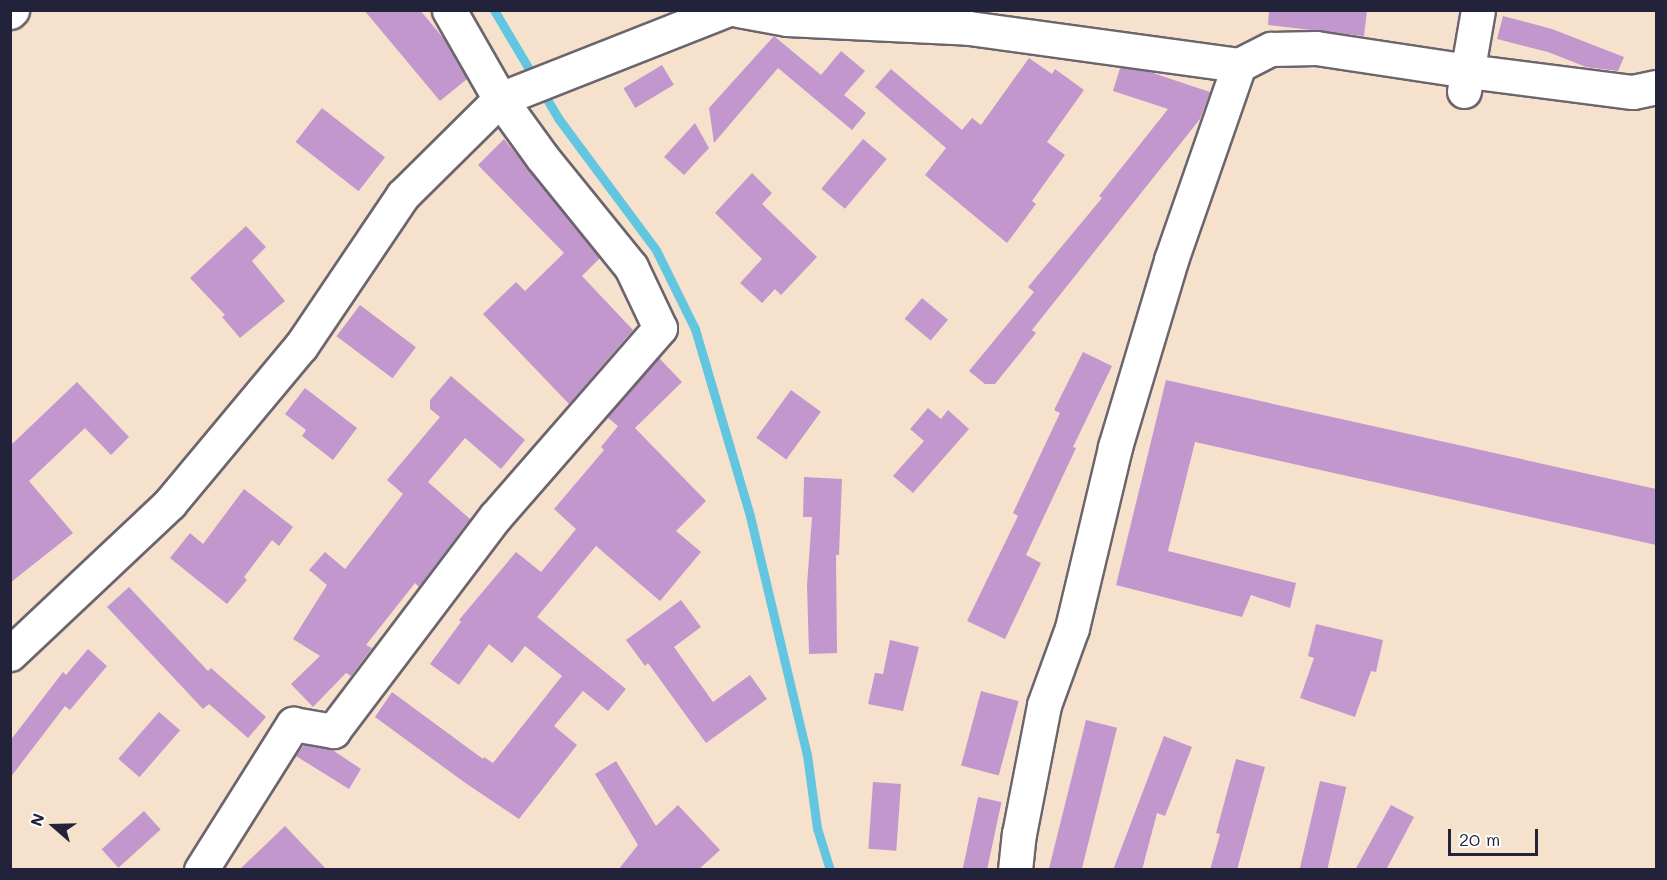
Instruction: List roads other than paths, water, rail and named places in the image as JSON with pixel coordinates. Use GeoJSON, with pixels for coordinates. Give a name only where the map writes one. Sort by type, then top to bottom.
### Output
{"type":"FeatureCollection","features":[{"type":"Feature","properties":{"kind":"street"},"geometry":{"type":"LineString","coordinates":[[201,870],[293,724],[333,731],[495,517],[660,328],[631,267],[542,157],[500,99],[449,10]]}},
{"type":"Feature","properties":{"kind":"street"},"geometry":{"type":"LineString","coordinates":[[10,654],[170,503],[302,346],[403,195],[500,99],[726,10]]}},
{"type":"Feature","properties":{"kind":"street"},"geometry":{"type":"LineString","coordinates":[[738,10],[787,19],[971,19],[1239,65],[1271,49],[1317,48],[1466,81],[1634,92],[1656,87]]}},
{"type":"Feature","properties":{"kind":"street"},"geometry":{"type":"LineString","coordinates":[[1466,81],[1478,10]]}},
{"type":"Feature","properties":{"kind":"street"},"geometry":{"type":"LineString","coordinates":[[1015,870],[1019,834],[1044,705],[1072,628],[1115,447],[1171,260],[1239,65]]}},
{"type":"Feature","properties":{"kind":"waterway"},"geometry":{"type":"LineString","coordinates":[[494,10],[558,118],[656,250],[695,329],[750,516],[807,755],[817,828],[830,870]]}}]}
